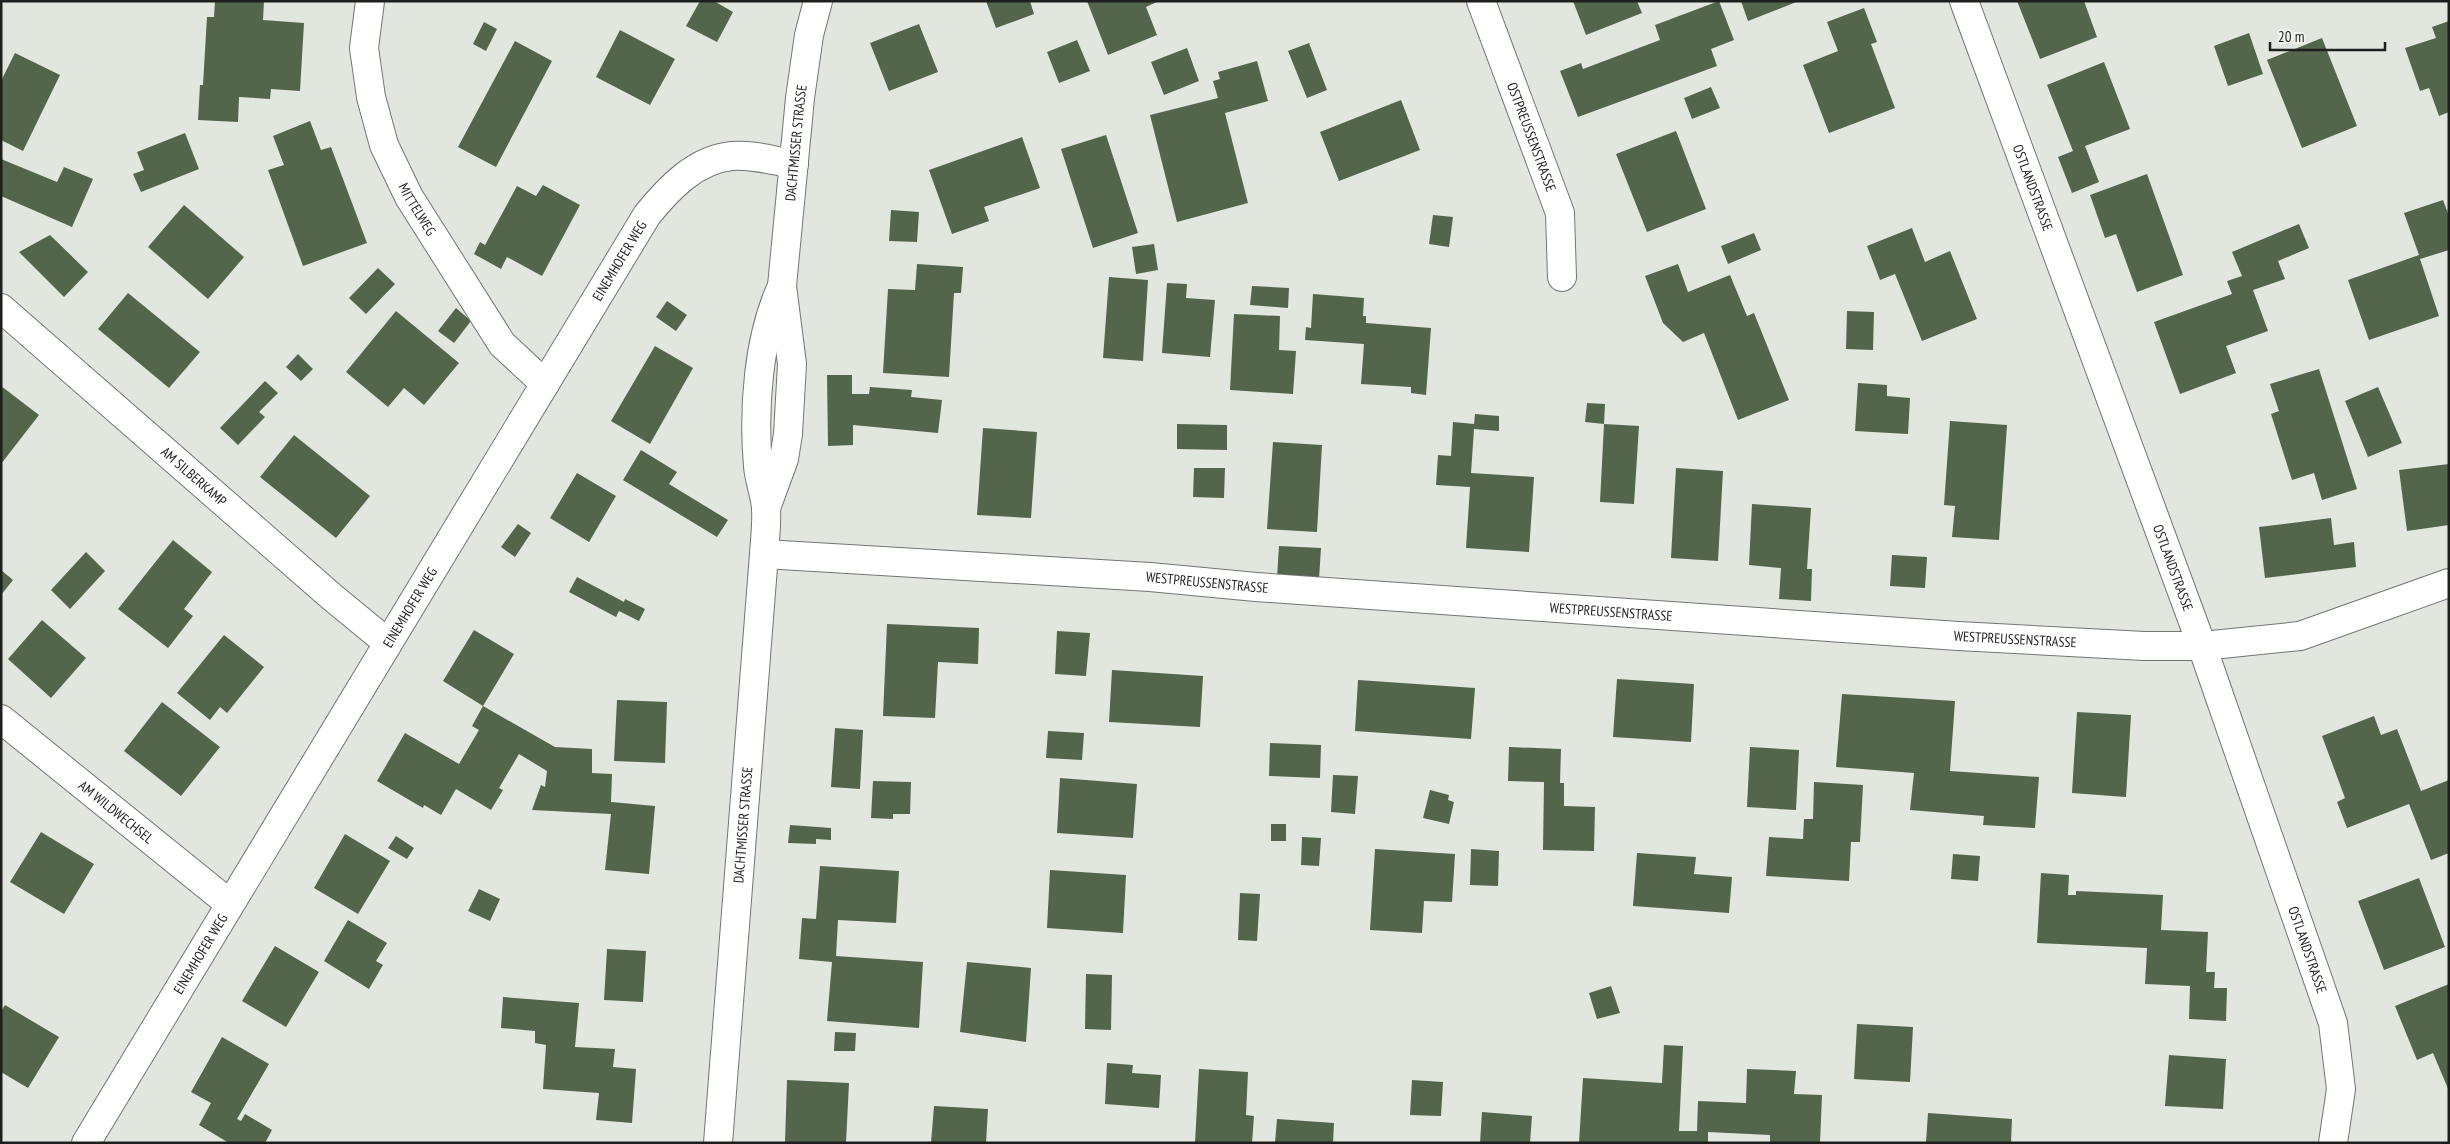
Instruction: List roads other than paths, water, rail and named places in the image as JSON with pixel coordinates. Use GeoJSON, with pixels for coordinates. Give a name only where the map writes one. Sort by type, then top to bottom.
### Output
{"type":"FeatureCollection","features":[{"type":"Feature","properties":{"kind":"street","name":"MITTELWEG"},"geometry":{"type":"LineString","coordinates":[[370,1],[364,48],[371,97],[384,145],[409,197],[502,344],[545,384]]}},
{"type":"Feature","properties":{"kind":"street","name":"DACHTMISSER STRASSE"},"geometry":{"type":"LineString","coordinates":[[718,1143],[764,554],[766,508],[758,467],[760,386],[767,327],[772,307],[782,286],[808,44],[818,1]]}},
{"type":"Feature","properties":{"kind":"street","name":"OSTPREUSSENSTRASSE"},"geometry":{"type":"LineString","coordinates":[[1481,1],[1560,213],[1562,277]]}},
{"type":"Feature","properties":{"kind":"street","name":"OSTLANDSTRASSE"},"geometry":{"type":"LineString","coordinates":[[1964,1],[2202,646],[2333,1023],[2341,1089],[2333,1143]]}},
{"type":"Feature","properties":{"kind":"street","name":"EINEMHOFER WEG"},"geometry":{"type":"LineString","coordinates":[[86,1143],[647,214],[683,177],[701,167],[731,156],[794,164]]}},
{"type":"Feature","properties":{"kind":"street","name":"AM SILBERKAMP"},"geometry":{"type":"LineString","coordinates":[[1,308],[388,643]]}},
{"type":"Feature","properties":{"kind":"street","name":"WESTPREUSSENSTRASSE"},"geometry":{"type":"LineString","coordinates":[[764,554],[1150,577],[1256,587],[1958,636],[2144,646],[2202,646],[2300,636],[2449,583]]}},
{"type":"Feature","properties":{"kind":"street","name":"AM WILDWECHSEL"},"geometry":{"type":"LineString","coordinates":[[1,719],[230,904]]}}]}
